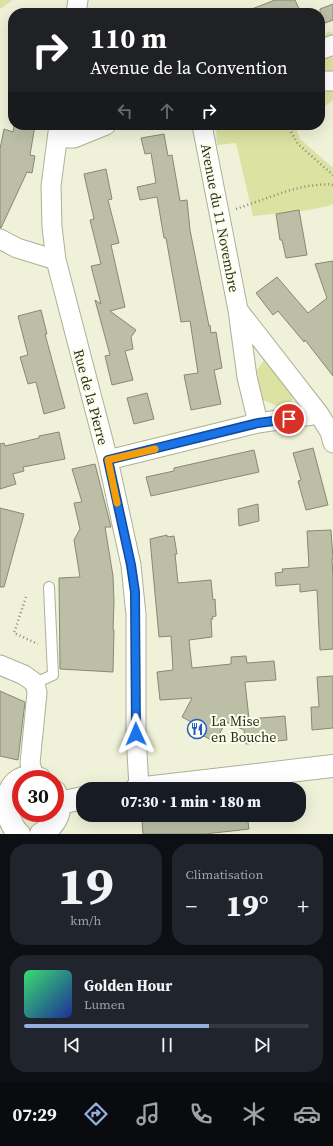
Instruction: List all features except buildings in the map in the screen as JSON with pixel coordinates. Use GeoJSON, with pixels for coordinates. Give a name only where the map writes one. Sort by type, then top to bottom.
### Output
{"type":"FeatureCollection","features":[{"type":"Feature","properties":{"kind":"street"},"geometry":{"type":"LineString","coordinates":[[58,131],[74,138],[94,130]]}},
{"type":"Feature","properties":{"kind":"street","name":"Avenue du 11 Novembre"},"geometry":{"type":"LineString","coordinates":[[203,130],[238,310],[247,377],[258,423]]}},
{"type":"Feature","properties":{"kind":"street","name":"Rue de la Pierre"},"geometry":{"type":"LineString","coordinates":[[58,131],[51,186],[52,227],[56,260],[108,460],[131,565],[135,592],[136,734],[139,782]]}},
{"type":"Feature","properties":{"kind":"street"},"geometry":{"type":"LineString","coordinates":[[0,239],[17,248],[56,260]]}},
{"type":"Feature","properties":{"kind":"street","name":"Avenue du 11 Novembre"},"geometry":{"type":"LineString","coordinates":[[238,310],[319,414],[330,432],[333,443]]}},
{"type":"Feature","properties":{"kind":"street"},"geometry":{"type":"LineString","coordinates":[[108,460],[258,423],[319,414]]}},
{"type":"Feature","properties":{"kind":"street"},"geometry":{"type":"LineString","coordinates":[[0,665],[24,675],[35,683],[37,693],[30,763],[33,770]]}},
{"type":"Feature","properties":{"kind":"street"},"geometry":{"type":"LineString","coordinates":[[192,782],[333,766]]}},
{"type":"Feature","properties":{"kind":"street"},"geometry":{"type":"LineString","coordinates":[[12,783],[5,790],[0,800],[1,814],[8,826],[19,834]]}},
{"type":"Feature","properties":{"kind":"street"},"geometry":{"type":"LineString","coordinates":[[64,797],[76,798]]}},
{"type":"Feature","properties":{"kind":"street"},"geometry":{"type":"LineString","coordinates":[[41,834],[49,829],[55,822]]}},
{"type":"Feature","properties":{"kind":"lane"},"geometry":{"type":"LineString","coordinates":[[35,683],[53,675],[49,587]]}},
{"type":"Feature","properties":{"kind":"path"},"geometry":{"type":"LineString","coordinates":[[290,130],[298,144],[333,175]]}},
{"type":"Feature","properties":{"kind":"path"},"geometry":{"type":"LineString","coordinates":[[220,215],[286,191],[307,186],[333,185]]}},
{"type":"Feature","properties":{"kind":"path"},"geometry":{"type":"LineString","coordinates":[[26,597],[14,633],[52,650]]}},
{"type":"Feature","properties":{"kind":"green space"},"geometry":{"type":"Polygon","coordinates":[[[0,0],[13,0],[0,9],[0,0]]]}},
{"type":"Feature","properties":{"kind":"green space"},"geometry":{"type":"Polygon","coordinates":[[[331,31],[333,35],[333,100],[325,106],[325,34],[331,31]]]}},
{"type":"Feature","properties":{"kind":"green space"},"geometry":{"type":"Polygon","coordinates":[[[216,130],[297,130],[300,139],[333,168],[333,204],[309,210],[253,216],[236,143],[217,145],[216,130]]]}},
{"type":"Feature","properties":{"kind":"green space"},"geometry":{"type":"Polygon","coordinates":[[[266,357],[296,394],[286,410],[261,399],[257,370],[266,357]]]}},
{"type":"Feature","properties":{"kind":"slow traffic"},"geometry":{"type":"LineString","coordinates":[[117,503],[108,460],[155,449]]}},
{"type":"Feature","properties":{"kind":"place","name":"La Mise en Bouche"},"geometry":{"type":"Point","coordinates":[197,729]}},
{"type":"Feature","properties":{"kind":"route"},"geometry":{"type":"LineString","coordinates":[[136,734],[135,592],[131,565],[108,460],[258,423],[289,419]]}}]}
